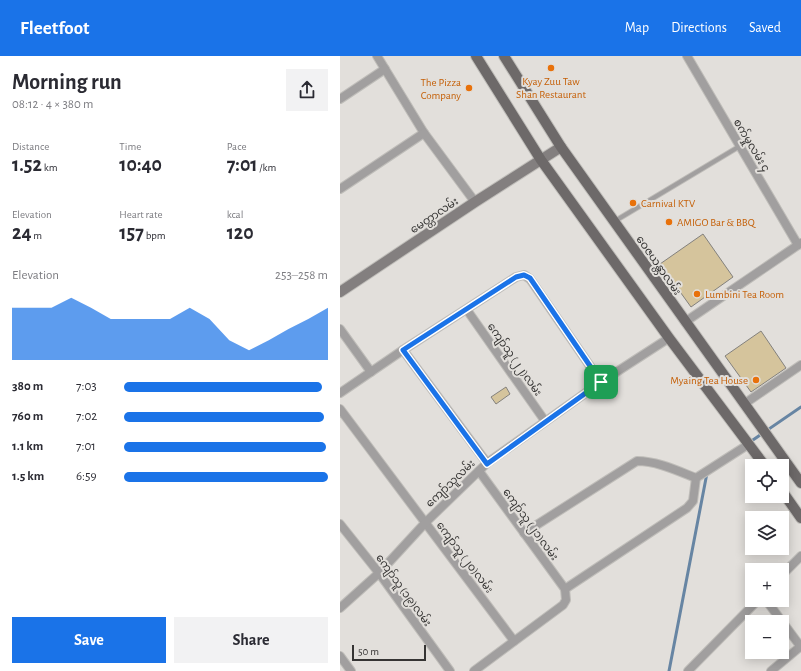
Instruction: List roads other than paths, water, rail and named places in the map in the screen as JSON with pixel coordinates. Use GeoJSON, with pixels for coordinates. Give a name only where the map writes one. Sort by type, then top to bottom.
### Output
{"type":"FeatureCollection","features":[{"type":"Feature","properties":{"kind":"main road"},"geometry":{"type":"LineString","coordinates":[[476,56],[541,160],[669,338],[759,459]]}},
{"type":"Feature","properties":{"kind":"main road","name":"ဝေဇယန္တာလမ်း"},"geometry":{"type":"LineString","coordinates":[[504,56],[561,147],[801,483]]}},
{"type":"Feature","properties":{"kind":"main road","name":"မေတ္တာလမ်း"},"geometry":{"type":"LineString","coordinates":[[340,292],[561,147]]}},
{"type":"Feature","properties":{"kind":"main road"},"geometry":{"type":"LineString","coordinates":[[789,498],[798,506],[801,518]]}},
{"type":"Feature","properties":{"kind":"street"},"geometry":{"type":"LineString","coordinates":[[378,56],[424,132],[475,202]]}},
{"type":"Feature","properties":{"kind":"street","name":"စက်မှုလမ်း ၄"},"geometry":{"type":"LineString","coordinates":[[687,56],[800,244]]}},
{"type":"Feature","properties":{"kind":"street"},"geometry":{"type":"LineString","coordinates":[[340,99],[385,69]]}},
{"type":"Feature","properties":{"kind":"street"},"geometry":{"type":"LineString","coordinates":[[340,189],[424,132]]}},
{"type":"Feature","properties":{"kind":"street"},"geometry":{"type":"LineString","coordinates":[[685,322],[800,244]]}},
{"type":"Feature","properties":{"kind":"street"},"geometry":{"type":"LineString","coordinates":[[340,393],[403,350],[516,277],[524,275],[530,278],[601,382]]}},
{"type":"Feature","properties":{"kind":"street","name":"ကျော်သူ (၂၂)လမ်း"},"geometry":{"type":"LineString","coordinates":[[467,310],[545,421]]}},
{"type":"Feature","properties":{"kind":"street"},"geometry":{"type":"LineString","coordinates":[[340,329],[371,372]]}},
{"type":"Feature","properties":{"kind":"street","name":"ကျော်သူလမ်း"},"geometry":{"type":"LineString","coordinates":[[340,608],[379,573],[426,522],[487,464],[601,382],[669,338]]}},
{"type":"Feature","properties":{"kind":"street"},"geometry":{"type":"LineString","coordinates":[[403,350],[487,464]]}},
{"type":"Feature","properties":{"kind":"street"},"geometry":{"type":"LineString","coordinates":[[744,404],[801,365]]}},
{"type":"Feature","properties":{"kind":"street","name":"ကျော်သူ (၂၀)လမ်း"},"geometry":{"type":"LineString","coordinates":[[340,409],[514,641]]}},
{"type":"Feature","properties":{"kind":"street"},"geometry":{"type":"LineString","coordinates":[[474,671],[563,605],[566,600],[565,590],[687,508],[693,501],[696,478],[749,444]]}},
{"type":"Feature","properties":{"kind":"street"},"geometry":{"type":"LineString","coordinates":[[524,533],[638,461],[645,461],[696,478]]}},
{"type":"Feature","properties":{"kind":"street","name":"ကျော်သူ (၂၁)လမ်း"},"geometry":{"type":"LineString","coordinates":[[479,471],[565,590]]}},
{"type":"Feature","properties":{"kind":"street","name":"ကျော်သူ (၁၉)လမ်း"},"geometry":{"type":"LineString","coordinates":[[340,524],[379,573],[450,671]]}},
{"type":"Feature","properties":{"kind":"street"},"geometry":{"type":"LineString","coordinates":[[789,568],[801,556]]}},
{"type":"Feature","properties":{"kind":"street"},"geometry":{"type":"LineString","coordinates":[[688,671],[751,607]]}},
{"type":"Feature","properties":{"kind":"street"},"geometry":{"type":"LineString","coordinates":[[771,607],[801,646],[772,671]]}},
{"type":"Feature","properties":{"kind":"street"},"geometry":{"type":"LineString","coordinates":[[340,656],[351,671]]}},
{"type":"Feature","properties":{"kind":"lane"},"geometry":{"type":"LineString","coordinates":[[614,222],[740,146]]}},
{"type":"Feature","properties":{"kind":"waterway"},"geometry":{"type":"LineString","coordinates":[[750,442],[801,407]]}},
{"type":"Feature","properties":{"kind":"waterway"},"geometry":{"type":"LineString","coordinates":[[669,671],[707,473]]}},
{"type":"Feature","properties":{"kind":"place","name":"Kyay Zuu Taw Shan Restaurant"},"geometry":{"type":"Point","coordinates":[551,68]}},
{"type":"Feature","properties":{"kind":"place","name":"The Pizza Company"},"geometry":{"type":"Point","coordinates":[469,88]}},
{"type":"Feature","properties":{"kind":"place","name":"Carnival KTV"},"geometry":{"type":"Point","coordinates":[633,203]}},
{"type":"Feature","properties":{"kind":"place","name":"AMIGO Bar & BBQ"},"geometry":{"type":"Point","coordinates":[669,222]}},
{"type":"Feature","properties":{"kind":"place","name":"Lumbini Tea Room"},"geometry":{"type":"Point","coordinates":[697,294]}},
{"type":"Feature","properties":{"kind":"place","name":"Myaing Tea House"},"geometry":{"type":"Point","coordinates":[756,380]}}]}
